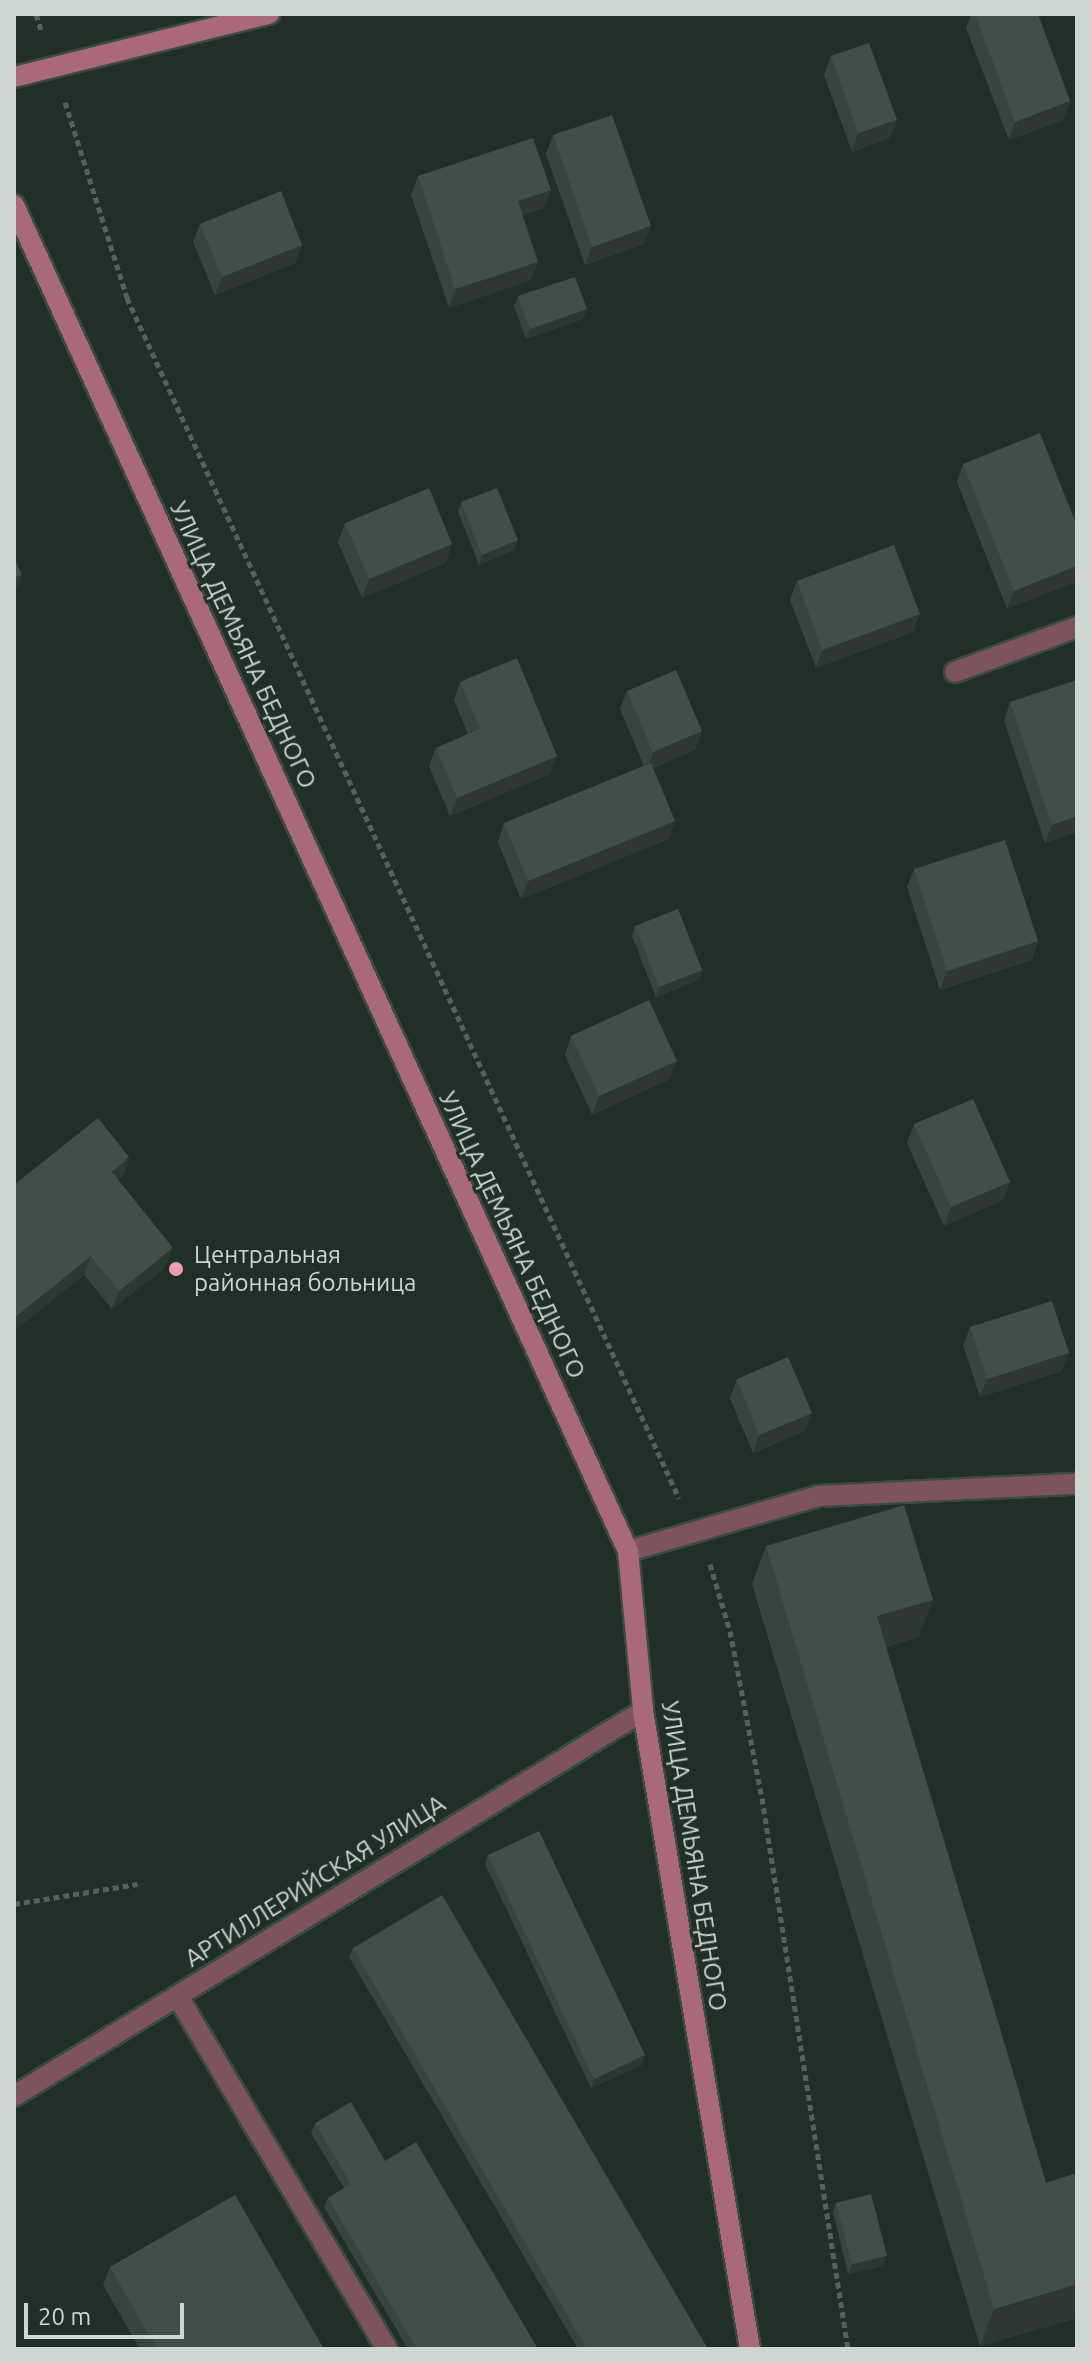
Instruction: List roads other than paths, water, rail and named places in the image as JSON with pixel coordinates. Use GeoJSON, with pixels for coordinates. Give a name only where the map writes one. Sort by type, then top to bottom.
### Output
{"type":"FeatureCollection","features":[{"type":"Feature","properties":{"kind":"street"},"geometry":{"type":"LineString","coordinates":[[14,77],[269,14]]}},
{"type":"Feature","properties":{"kind":"street","name":"УЛИЦА ДЕМЬЯНА БЕДНОГО"},"geometry":{"type":"LineString","coordinates":[[14,205],[628,1551],[643,1711],[750,2349]]}},
{"type":"Feature","properties":{"kind":"street"},"geometry":{"type":"LineString","coordinates":[[955,672],[1077,627]]}},
{"type":"Feature","properties":{"kind":"street"},"geometry":{"type":"LineString","coordinates":[[628,1551],[696,1527],[818,1496],[1077,1484]]}},
{"type":"Feature","properties":{"kind":"street","name":"АРТИЛЛЕРИЙСКАЯ УЛИЦА"},"geometry":{"type":"LineString","coordinates":[[14,2096],[643,1711]]}},
{"type":"Feature","properties":{"kind":"street"},"geometry":{"type":"LineString","coordinates":[[178,1997],[387,2349]]}},
{"type":"Feature","properties":{"kind":"place","name":"Центральная районная больница"},"geometry":{"type":"Point","coordinates":[176,1269]}}]}
